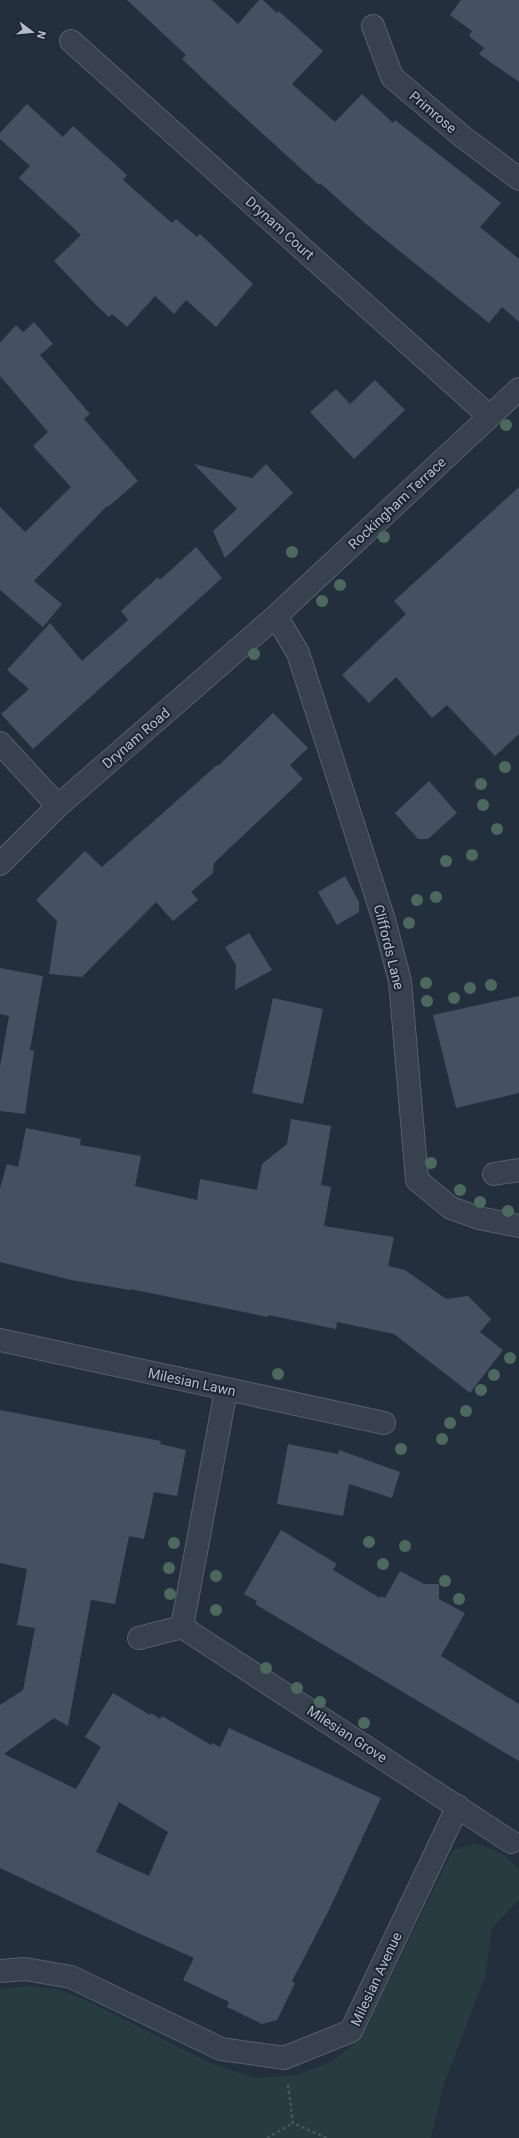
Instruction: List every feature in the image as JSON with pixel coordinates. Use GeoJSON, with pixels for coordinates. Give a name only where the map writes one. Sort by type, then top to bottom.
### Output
{"type":"FeatureCollection","features":[{"type":"Feature","properties":{"kind":"street","name":"Primrose"},"geometry":{"type":"LineString","coordinates":[[373,26],[392,77],[463,137],[519,179]]}},
{"type":"Feature","properties":{"kind":"street","name":"Drynam Court"},"geometry":{"type":"LineString","coordinates":[[71,41],[489,416]]}},
{"type":"Feature","properties":{"kind":"street","name":"Rockingham Terrace"},"geometry":{"type":"LineString","coordinates":[[276,616],[519,389]]}},
{"type":"Feature","properties":{"kind":"street","name":"Drynam Road"},"geometry":{"type":"LineString","coordinates":[[0,864],[58,806],[276,616]]}},
{"type":"Feature","properties":{"kind":"street","name":"Cliffords Lane"},"geometry":{"type":"LineString","coordinates":[[276,616],[298,653],[384,920],[400,981],[417,1180],[451,1208],[479,1218],[519,1226]]}},
{"type":"Feature","properties":{"kind":"street"},"geometry":{"type":"LineString","coordinates":[[0,742],[58,806]]}},
{"type":"Feature","properties":{"kind":"street"},"geometry":{"type":"LineString","coordinates":[[494,1174],[519,1170]]}},
{"type":"Feature","properties":{"kind":"street","name":"Milesian Lawn"},"geometry":{"type":"LineString","coordinates":[[0,1340],[384,1423]]}},
{"type":"Feature","properties":{"kind":"street"},"geometry":{"type":"LineString","coordinates":[[139,1638],[182,1628],[226,1390]]}},
{"type":"Feature","properties":{"kind":"street","name":"Milesian Grove"},"geometry":{"type":"LineString","coordinates":[[182,1628],[458,1806],[511,1842]]}},
{"type":"Feature","properties":{"kind":"street","name":"Milesian Avenue"},"geometry":{"type":"LineString","coordinates":[[284,2058],[351,2031],[458,1806]]}},
{"type":"Feature","properties":{"kind":"street"},"geometry":{"type":"LineString","coordinates":[[0,1971],[25,1969],[71,1978],[221,2048],[284,2058]]}},
{"type":"Feature","properties":{"kind":"path"},"geometry":{"type":"LineString","coordinates":[[284,2058],[293,2123]]}},
{"type":"Feature","properties":{"kind":"path"},"geometry":{"type":"LineString","coordinates":[[267,2138],[293,2123]]}},
{"type":"Feature","properties":{"kind":"path"},"geometry":{"type":"LineString","coordinates":[[293,2123],[327,2138]]}},
{"type":"Feature","properties":{"kind":"green space"},"geometry":{"type":"Polygon","coordinates":[[[473,1844],[487,1847],[499,1852],[519,1870],[519,1900],[492,1928],[485,1977],[444,2084],[431,2138],[0,2138],[0,1989],[29,1986],[55,1989],[82,1998],[210,2063],[255,2078],[297,2075],[333,2061],[361,2038],[453,1850],[473,1844]]]}},
{"type":"Feature","properties":{"kind":"building"},"geometry":{"type":"Polygon","coordinates":[[[127,0],[212,0],[238,24],[259,0],[263,0],[277,13],[279,11],[323,51],[292,84],[335,122],[362,94],[393,123],[395,120],[501,203],[480,227],[519,259],[519,322],[502,307],[489,323],[366,224],[320,183],[319,185],[219,94],[182,59],[186,55],[127,0]]]}},
{"type":"Feature","properties":{"kind":"building"},"geometry":{"type":"Polygon","coordinates":[[[461,0],[519,0],[519,82],[479,54],[484,48],[469,36],[472,31],[450,15],[461,0]]]}},
{"type":"Feature","properties":{"kind":"building"},"geometry":{"type":"Polygon","coordinates":[[[27,104],[63,137],[73,126],[127,175],[123,180],[172,223],[176,219],[197,237],[200,234],[253,284],[216,327],[186,300],[174,314],[155,296],[127,327],[112,314],[109,317],[54,261],[81,235],[19,178],[30,166],[0,139],[0,133],[27,104]]]}},
{"type":"Feature","properties":{"kind":"building"},"geometry":{"type":"Polygon","coordinates":[[[34,322],[53,344],[40,355],[90,414],[84,419],[138,481],[108,507],[107,506],[34,581],[62,604],[43,627],[0,590],[0,507],[25,532],[71,487],[33,446],[48,432],[0,376],[0,343],[16,325],[23,332],[34,322]]]}},
{"type":"Feature","properties":{"kind":"building"},"geometry":{"type":"Polygon","coordinates":[[[375,380],[405,410],[354,459],[310,412],[336,389],[350,404],[375,380]]]}},
{"type":"Feature","properties":{"kind":"building"},"geometry":{"type":"Polygon","coordinates":[[[194,464],[252,478],[266,464],[293,493],[225,558],[213,531],[237,509],[194,464]]]}},
{"type":"Feature","properties":{"kind":"building"},"geometry":{"type":"Polygon","coordinates":[[[519,487],[519,734],[495,756],[447,705],[432,718],[396,677],[369,703],[342,675],[406,614],[394,601],[519,487]]]}},
{"type":"Feature","properties":{"kind":"building"},"geometry":{"type":"Polygon","coordinates":[[[196,547],[222,578],[33,749],[1,714],[29,689],[7,670],[50,623],[82,661],[128,620],[121,611],[158,577],[160,580],[196,547]]]}},
{"type":"Feature","properties":{"kind":"building"},"geometry":{"type":"Polygon","coordinates":[[[273,713],[308,748],[290,765],[303,779],[214,863],[213,873],[191,892],[198,900],[173,921],[156,902],[82,977],[49,974],[57,921],[36,900],[85,851],[102,867],[217,765],[218,766],[273,713]]]}},
{"type":"Feature","properties":{"kind":"building"},"geometry":{"type":"Polygon","coordinates":[[[429,781],[457,813],[428,839],[418,839],[395,813],[429,781]]]}},
{"type":"Feature","properties":{"kind":"building"},"geometry":{"type":"Polygon","coordinates":[[[345,876],[359,902],[359,912],[337,925],[318,892],[345,876]]]}},
{"type":"Feature","properties":{"kind":"building"},"geometry":{"type":"Polygon","coordinates":[[[249,933],[272,970],[235,990],[236,965],[225,947],[249,933]]]}},
{"type":"Feature","properties":{"kind":"building"},"geometry":{"type":"Polygon","coordinates":[[[0,968],[43,976],[30,1050],[34,1051],[25,1114],[0,1111],[0,1067],[9,1016],[0,1014],[0,968]]]}},
{"type":"Feature","properties":{"kind":"building"},"geometry":{"type":"Polygon","coordinates":[[[519,996],[519,1093],[456,1108],[433,1015],[519,996]]]}},
{"type":"Feature","properties":{"kind":"building"},"geometry":{"type":"Polygon","coordinates":[[[273,998],[323,1009],[303,1104],[252,1093],[273,998]]]}},
{"type":"Feature","properties":{"kind":"building"},"geometry":{"type":"Polygon","coordinates":[[[291,1119],[331,1126],[321,1185],[331,1187],[324,1226],[394,1237],[388,1266],[405,1270],[446,1299],[468,1296],[491,1319],[480,1332],[503,1350],[470,1393],[394,1334],[337,1322],[336,1329],[268,1315],[268,1317],[130,1289],[71,1280],[0,1262],[0,1188],[7,1164],[18,1167],[26,1128],[81,1139],[80,1145],[141,1156],[135,1186],[197,1200],[200,1179],[257,1190],[262,1164],[287,1144],[291,1119]]]}},
{"type":"Feature","properties":{"kind":"building"},"geometry":{"type":"Polygon","coordinates":[[[0,1410],[161,1441],[160,1444],[186,1450],[177,1496],[154,1492],[144,1539],[129,1536],[115,1604],[91,1600],[68,1726],[54,1718],[4,1754],[76,1789],[101,1747],[85,1737],[113,1693],[150,1715],[151,1713],[160,1719],[162,1716],[211,1745],[212,1743],[220,1747],[229,1728],[381,1798],[329,1910],[292,1981],[295,1983],[277,2020],[262,2024],[227,2007],[229,2002],[183,1980],[194,1958],[0,1868],[0,1705],[23,1690],[35,1628],[17,1625],[27,1569],[0,1563],[0,1410]],[[119,1802],[96,1852],[149,1876],[168,1832],[119,1802]]]}},
{"type":"Feature","properties":{"kind":"building"},"geometry":{"type":"Polygon","coordinates":[[[288,1444],[338,1454],[339,1450],[400,1472],[392,1498],[349,1484],[343,1516],[277,1504],[288,1444]]]}},
{"type":"Feature","properties":{"kind":"building"},"geometry":{"type":"Polygon","coordinates":[[[281,1530],[337,1564],[333,1570],[380,1598],[381,1596],[385,1598],[400,1571],[424,1584],[439,1584],[439,1599],[465,1613],[441,1656],[519,1704],[519,1761],[255,1604],[257,1601],[244,1594],[281,1530]]]}}]}
